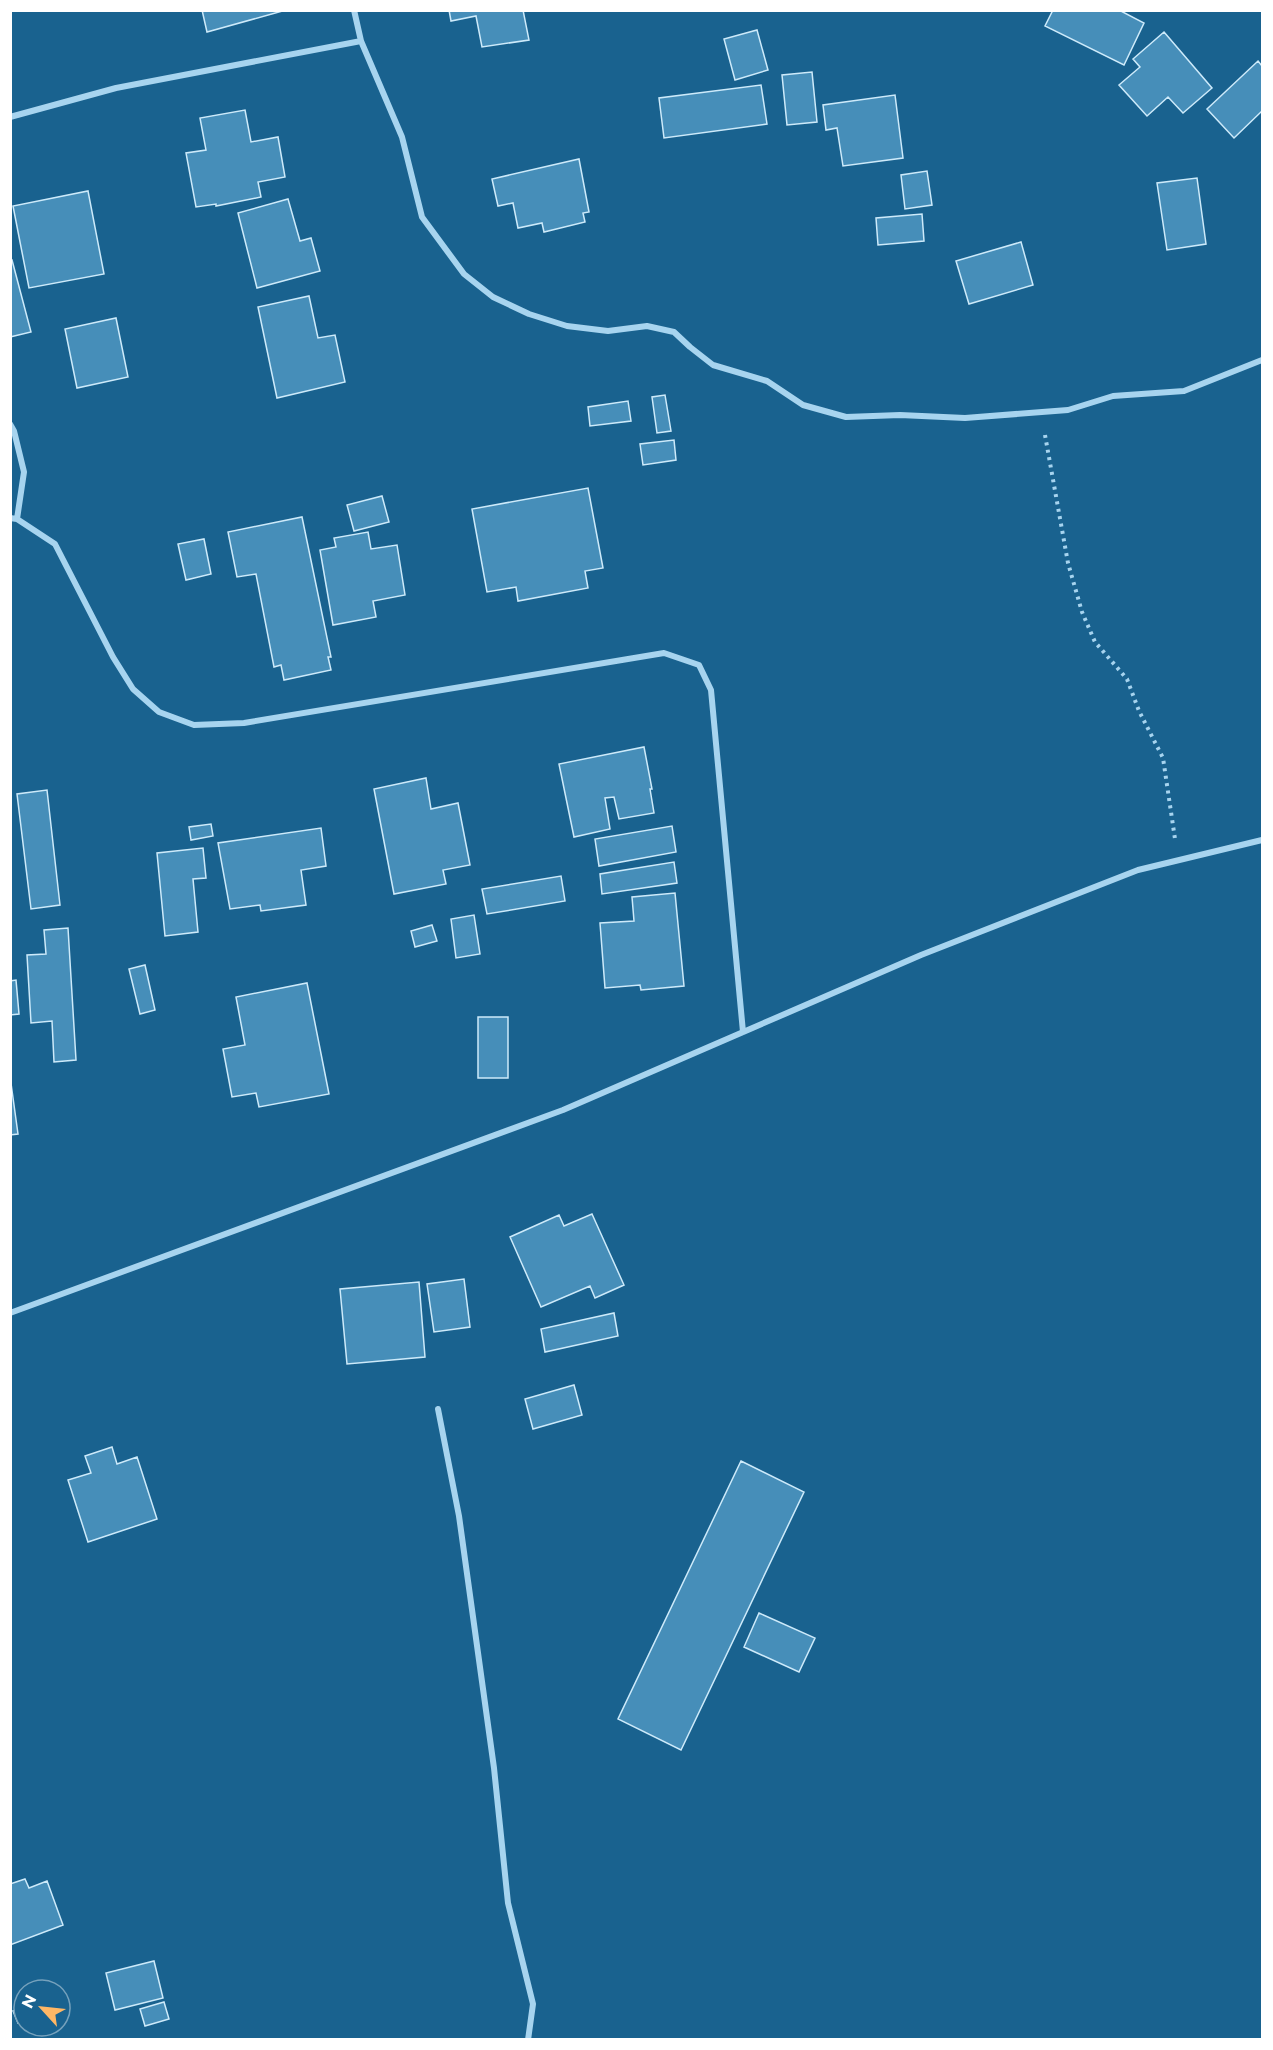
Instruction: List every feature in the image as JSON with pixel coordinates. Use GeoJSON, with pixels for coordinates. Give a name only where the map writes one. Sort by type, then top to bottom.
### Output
{"type":"FeatureCollection","features":[{"type":"Feature","properties":{"kind":"street"},"geometry":{"type":"LineString","coordinates":[[354,10],[361,41],[402,137],[422,217],[464,274],[493,297],[529,314],[567,326],[608,331],[647,326],[674,332],[713,365],[767,381],[803,405],[846,417],[900,415],[965,418],[1068,410],[1113,396],[1184,391],[1263,360]]}},
{"type":"Feature","properties":{"kind":"street"},"geometry":{"type":"LineString","coordinates":[[10,117],[116,88],[361,41]]}},
{"type":"Feature","properties":{"kind":"street"},"geometry":{"type":"LineString","coordinates":[[10,424],[14,431],[24,472],[14,518],[55,544],[113,657],[133,688],[159,712],[194,725],[244,723],[664,653],[699,665],[711,690],[743,1032]]}},
{"type":"Feature","properties":{"kind":"street"},"geometry":{"type":"LineString","coordinates":[[10,1313],[563,1110],[921,955],[1138,870],[1263,840]]}},
{"type":"Feature","properties":{"kind":"street"},"geometry":{"type":"LineString","coordinates":[[438,1409],[463,1539],[494,1768],[508,1904],[533,2004],[528,2040]]}},
{"type":"Feature","properties":{"kind":"path"},"geometry":{"type":"LineString","coordinates":[[1041,412],[1068,563],[1082,612],[1095,642],[1127,679],[1139,711],[1162,758],[1178,860]]}},
{"type":"Feature","properties":{"kind":"building"},"geometry":{"type":"Polygon","coordinates":[[[202,10],[286,10],[207,32],[202,10]]]}},
{"type":"Feature","properties":{"kind":"building"},"geometry":{"type":"Polygon","coordinates":[[[449,10],[523,10],[529,40],[482,47],[476,16],[451,21],[449,10]]]}},
{"type":"Feature","properties":{"kind":"building"},"geometry":{"type":"Polygon","coordinates":[[[1053,10],[1119,10],[1144,23],[1124,65],[1045,26],[1053,10]]]}},
{"type":"Feature","properties":{"kind":"building"},"geometry":{"type":"Polygon","coordinates":[[[757,30],[768,70],[735,80],[724,39],[757,30]]]}},
{"type":"Feature","properties":{"kind":"building"},"geometry":{"type":"Polygon","coordinates":[[[1164,32],[1212,88],[1183,113],[1168,97],[1147,116],[1119,85],[1140,67],[1133,59],[1164,32]]]}},
{"type":"Feature","properties":{"kind":"building"},"geometry":{"type":"Polygon","coordinates":[[[1258,61],[1262,66],[1262,111],[1234,138],[1207,109],[1258,61]]]}},
{"type":"Feature","properties":{"kind":"building"},"geometry":{"type":"Polygon","coordinates":[[[812,72],[817,122],[787,125],[782,75],[812,72]]]}},
{"type":"Feature","properties":{"kind":"building"},"geometry":{"type":"Polygon","coordinates":[[[761,85],[767,124],[664,138],[659,98],[761,85]]]}},
{"type":"Feature","properties":{"kind":"building"},"geometry":{"type":"Polygon","coordinates":[[[895,95],[903,158],[843,166],[837,128],[826,130],[823,105],[895,95]]]}},
{"type":"Feature","properties":{"kind":"building"},"geometry":{"type":"Polygon","coordinates":[[[245,110],[251,142],[278,137],[285,177],[258,182],[261,197],[216,206],[216,204],[196,207],[186,153],[206,150],[200,118],[245,110]]]}},
{"type":"Feature","properties":{"kind":"building"},"geometry":{"type":"Polygon","coordinates":[[[579,159],[589,212],[583,213],[585,222],[544,232],[542,223],[518,228],[513,203],[498,206],[492,179],[579,159]]]}},
{"type":"Feature","properties":{"kind":"building"},"geometry":{"type":"Polygon","coordinates":[[[927,171],[932,205],[905,209],[901,175],[927,171]]]}},
{"type":"Feature","properties":{"kind":"building"},"geometry":{"type":"Polygon","coordinates":[[[1197,178],[1206,244],[1167,250],[1157,183],[1197,178]]]}},
{"type":"Feature","properties":{"kind":"building"},"geometry":{"type":"Polygon","coordinates":[[[88,191],[104,274],[29,288],[13,206],[88,191]]]}},
{"type":"Feature","properties":{"kind":"building"},"geometry":{"type":"Polygon","coordinates":[[[288,199],[300,241],[311,238],[320,271],[257,288],[238,213],[288,199]]]}},
{"type":"Feature","properties":{"kind":"building"},"geometry":{"type":"Polygon","coordinates":[[[922,214],[924,241],[878,245],[876,218],[922,214]]]}},
{"type":"Feature","properties":{"kind":"building"},"geometry":{"type":"Polygon","coordinates":[[[1021,242],[1033,285],[969,304],[956,261],[1021,242]]]}},
{"type":"Feature","properties":{"kind":"building"},"geometry":{"type":"Polygon","coordinates":[[[12,260],[31,332],[10,337],[10,261],[12,260]]]}},
{"type":"Feature","properties":{"kind":"building"},"geometry":{"type":"Polygon","coordinates":[[[309,296],[318,338],[335,335],[345,382],[277,398],[258,307],[309,296]]]}},
{"type":"Feature","properties":{"kind":"building"},"geometry":{"type":"Polygon","coordinates":[[[116,318],[128,377],[77,388],[65,329],[116,318]]]}},
{"type":"Feature","properties":{"kind":"building"},"geometry":{"type":"Polygon","coordinates":[[[665,395],[671,431],[657,433],[652,397],[665,395]]]}},
{"type":"Feature","properties":{"kind":"building"},"geometry":{"type":"Polygon","coordinates":[[[628,401],[631,421],[590,426],[588,407],[628,401]]]}},
{"type":"Feature","properties":{"kind":"building"},"geometry":{"type":"Polygon","coordinates":[[[674,440],[676,460],[643,465],[640,444],[674,440]]]}},
{"type":"Feature","properties":{"kind":"building"},"geometry":{"type":"Polygon","coordinates":[[[588,488],[603,568],[585,571],[588,588],[518,601],[516,587],[487,592],[472,509],[588,488]]]}},
{"type":"Feature","properties":{"kind":"building"},"geometry":{"type":"Polygon","coordinates":[[[382,496],[389,522],[354,531],[347,505],[382,496]]]}},
{"type":"Feature","properties":{"kind":"building"},"geometry":{"type":"Polygon","coordinates":[[[302,517],[331,657],[328,657],[331,670],[284,680],[281,665],[274,667],[256,574],[237,577],[228,532],[302,517]]]}},
{"type":"Feature","properties":{"kind":"building"},"geometry":{"type":"Polygon","coordinates":[[[368,532],[371,549],[397,545],[405,595],[373,601],[376,617],[333,625],[320,550],[336,547],[334,538],[368,532]]]}},
{"type":"Feature","properties":{"kind":"building"},"geometry":{"type":"Polygon","coordinates":[[[204,539],[211,574],[186,580],[178,544],[204,539]]]}},
{"type":"Feature","properties":{"kind":"building"},"geometry":{"type":"Polygon","coordinates":[[[644,747],[654,813],[619,819],[614,797],[605,798],[610,829],[574,837],[559,764],[644,747]]]}},
{"type":"Feature","properties":{"kind":"building"},"geometry":{"type":"Polygon","coordinates":[[[426,778],[431,809],[458,803],[470,865],[443,870],[446,884],[394,894],[374,789],[426,778]]]}},
{"type":"Feature","properties":{"kind":"building"},"geometry":{"type":"Polygon","coordinates":[[[47,790],[60,905],[31,909],[17,794],[47,790]]]}},
{"type":"Feature","properties":{"kind":"building"},"geometry":{"type":"Polygon","coordinates":[[[211,824],[213,836],[191,840],[189,827],[211,824]]]}},
{"type":"Feature","properties":{"kind":"building"},"geometry":{"type":"Polygon","coordinates":[[[672,826],[676,852],[599,866],[595,839],[672,826]]]}},
{"type":"Feature","properties":{"kind":"building"},"geometry":{"type":"Polygon","coordinates":[[[321,828],[326,866],[301,870],[306,905],[261,911],[260,905],[230,909],[218,843],[321,828]]]}},
{"type":"Feature","properties":{"kind":"building"},"geometry":{"type":"Polygon","coordinates":[[[203,848],[206,878],[193,879],[198,932],[165,936],[157,853],[203,848]]]}},
{"type":"Feature","properties":{"kind":"building"},"geometry":{"type":"Polygon","coordinates":[[[674,862],[677,883],[602,894],[600,874],[674,862]]]}},
{"type":"Feature","properties":{"kind":"building"},"geometry":{"type":"Polygon","coordinates":[[[561,876],[565,901],[487,914],[482,889],[561,876]]]}},
{"type":"Feature","properties":{"kind":"building"},"geometry":{"type":"Polygon","coordinates":[[[675,893],[684,986],[641,990],[640,985],[605,988],[600,923],[634,921],[632,897],[675,893]]]}},
{"type":"Feature","properties":{"kind":"building"},"geometry":{"type":"Polygon","coordinates":[[[474,915],[480,954],[456,958],[451,919],[474,915]]]}},
{"type":"Feature","properties":{"kind":"building"},"geometry":{"type":"Polygon","coordinates":[[[432,925],[437,941],[415,947],[411,931],[432,925]]]}},
{"type":"Feature","properties":{"kind":"building"},"geometry":{"type":"Polygon","coordinates":[[[68,928],[76,1060],[54,1062],[52,1021],[31,1023],[27,955],[46,954],[44,930],[68,928]]]}},
{"type":"Feature","properties":{"kind":"building"},"geometry":{"type":"Polygon","coordinates":[[[145,965],[155,1010],[140,1014],[129,969],[145,965]]]}},
{"type":"Feature","properties":{"kind":"building"},"geometry":{"type":"Polygon","coordinates":[[[16,980],[19,1014],[10,1015],[10,981],[16,980]]]}},
{"type":"Feature","properties":{"kind":"building"},"geometry":{"type":"Polygon","coordinates":[[[307,983],[329,1094],[259,1107],[256,1093],[232,1097],[223,1049],[245,1045],[236,997],[307,983]]]}},
{"type":"Feature","properties":{"kind":"building"},"geometry":{"type":"Polygon","coordinates":[[[478,1017],[508,1017],[508,1078],[478,1078],[478,1017]]]}},
{"type":"Feature","properties":{"kind":"building"},"geometry":{"type":"Polygon","coordinates":[[[10,1076],[18,1134],[10,1135],[10,1076]]]}},
{"type":"Feature","properties":{"kind":"building"},"geometry":{"type":"Polygon","coordinates":[[[592,1214],[624,1285],[595,1298],[590,1286],[541,1307],[510,1237],[559,1215],[564,1226],[592,1214]]]}},
{"type":"Feature","properties":{"kind":"building"},"geometry":{"type":"Polygon","coordinates":[[[464,1279],[470,1327],[434,1332],[427,1284],[464,1279]]]}},
{"type":"Feature","properties":{"kind":"building"},"geometry":{"type":"Polygon","coordinates":[[[419,1282],[425,1357],[347,1364],[340,1289],[419,1282]]]}},
{"type":"Feature","properties":{"kind":"building"},"geometry":{"type":"Polygon","coordinates":[[[614,1313],[618,1336],[545,1352],[541,1329],[614,1313]]]}},
{"type":"Feature","properties":{"kind":"building"},"geometry":{"type":"Polygon","coordinates":[[[574,1385],[582,1415],[533,1429],[525,1399],[574,1385]]]}},
{"type":"Feature","properties":{"kind":"building"},"geometry":{"type":"Polygon","coordinates":[[[112,1447],[117,1464],[137,1457],[157,1519],[88,1542],[68,1480],[91,1473],[85,1456],[112,1447]]]}},
{"type":"Feature","properties":{"kind":"building"},"geometry":{"type":"Polygon","coordinates":[[[741,1461],[804,1492],[681,1750],[618,1719],[741,1461]]]}},
{"type":"Feature","properties":{"kind":"building"},"geometry":{"type":"Polygon","coordinates":[[[759,1613],[815,1638],[799,1672],[744,1647],[759,1613]]]}},
{"type":"Feature","properties":{"kind":"building"},"geometry":{"type":"Polygon","coordinates":[[[25,1879],[29,1888],[47,1881],[63,1925],[10,1945],[10,1884],[25,1879]]]}},
{"type":"Feature","properties":{"kind":"building"},"geometry":{"type":"Polygon","coordinates":[[[154,1961],[163,1998],[115,2010],[106,1973],[154,1961]]]}},
{"type":"Feature","properties":{"kind":"building"},"geometry":{"type":"Polygon","coordinates":[[[164,2002],[169,2019],[145,2026],[140,2009],[164,2002]]]}}]}
